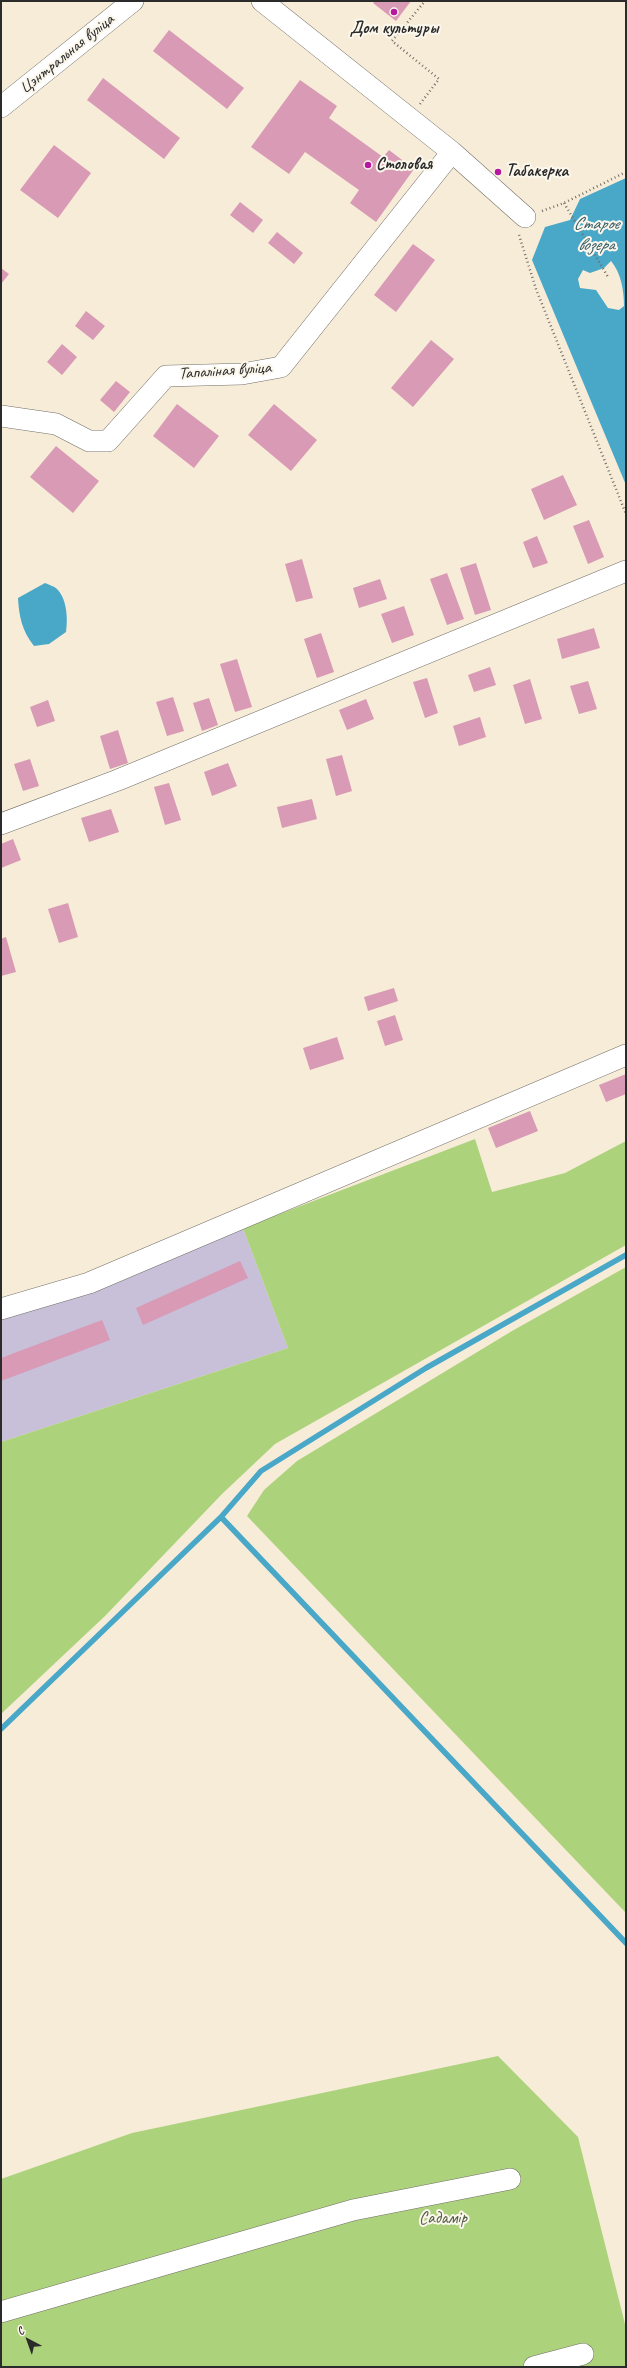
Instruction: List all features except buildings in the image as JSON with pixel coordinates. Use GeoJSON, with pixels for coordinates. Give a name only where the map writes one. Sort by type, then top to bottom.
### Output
{"type":"FeatureCollection","features":[{"type":"Feature","properties":{"kind":"street","name":"Цэнтральная вуліца"},"geometry":{"type":"LineString","coordinates":[[1,107],[133,1]]}},
{"type":"Feature","properties":{"kind":"street"},"geometry":{"type":"LineString","coordinates":[[262,1],[452,152],[525,217]]}},
{"type":"Feature","properties":{"kind":"street","name":"Тапаліная вуліца"},"geometry":{"type":"LineString","coordinates":[[1,416],[56,424],[89,441],[108,441],[166,376],[242,374],[281,367],[452,152]]}},
{"type":"Feature","properties":{"kind":"street"},"geometry":{"type":"LineString","coordinates":[[1,824],[118,780],[626,570]]}},
{"type":"Feature","properties":{"kind":"street"},"geometry":{"type":"LineString","coordinates":[[1,1309],[89,1283],[626,1055]]}},
{"type":"Feature","properties":{"kind":"street"},"geometry":{"type":"LineString","coordinates":[[1,2312],[353,2210],[510,2179]]}},
{"type":"Feature","properties":{"kind":"street"},"geometry":{"type":"LineString","coordinates":[[534,2367],[583,2354]]}},
{"type":"Feature","properties":{"kind":"path"},"geometry":{"type":"LineString","coordinates":[[409,118],[439,80],[392,41],[425,1]]}},
{"type":"Feature","properties":{"kind":"path"},"geometry":{"type":"LineString","coordinates":[[626,172],[564,203],[525,217],[518,237],[536,289],[626,514]]}},
{"type":"Feature","properties":{"kind":"path"},"geometry":{"type":"LineString","coordinates":[[564,203],[608,277]]}},
{"type":"Feature","properties":{"kind":"shaded area"},"geometry":{"type":"Polygon","coordinates":[[[243,1228],[288,1348],[1,1442],[1,1312],[243,1228]]]}},
{"type":"Feature","properties":{"kind":"green space"},"geometry":{"type":"Polygon","coordinates":[[[475,1139],[492,1192],[565,1173],[626,1141],[626,1245],[275,1444],[222,1494],[105,1616],[1,1714],[1,1442],[288,1348],[243,1228],[475,1139]]]}},
{"type":"Feature","properties":{"kind":"green space"},"geometry":{"type":"Polygon","coordinates":[[[626,1267],[626,1913],[247,1516],[264,1490],[297,1461],[512,1331],[626,1267]]]}},
{"type":"Feature","properties":{"kind":"green space","name":"Садамір"},"geometry":{"type":"Polygon","coordinates":[[[498,2056],[578,2137],[626,2328],[626,2367],[1,2367],[1,2179],[132,2133],[498,2056]]]}},
{"type":"Feature","properties":{"kind":"water","name":"Старое возера"},"geometry":{"type":"Polygon","coordinates":[[[626,178],[626,485],[532,260],[545,227],[570,220],[580,199],[626,178]],[[611,261],[604,268],[590,273],[583,270],[578,279],[580,288],[596,290],[608,308],[619,310],[624,306],[623,294],[620,276],[611,261]]]}},
{"type":"Feature","properties":{"kind":"water"},"geometry":{"type":"Polygon","coordinates":[[[45,583],[56,588],[63,598],[67,615],[66,632],[49,644],[34,646],[22,623],[18,598],[45,583]]]}},
{"type":"Feature","properties":{"kind":"waterway"},"geometry":{"type":"LineString","coordinates":[[1,1729],[221,1517],[261,1471],[426,1368],[626,1255]]}},
{"type":"Feature","properties":{"kind":"waterway"},"geometry":{"type":"LineString","coordinates":[[221,1517],[626,1943]]}},
{"type":"Feature","properties":{"kind":"place","name":"Дом культуры"},"geometry":{"type":"Point","coordinates":[394,12]}},
{"type":"Feature","properties":{"kind":"place","name":"Столовая"},"geometry":{"type":"Point","coordinates":[368,165]}},
{"type":"Feature","properties":{"kind":"place","name":"Табакерка"},"geometry":{"type":"Point","coordinates":[498,172]}}]}
